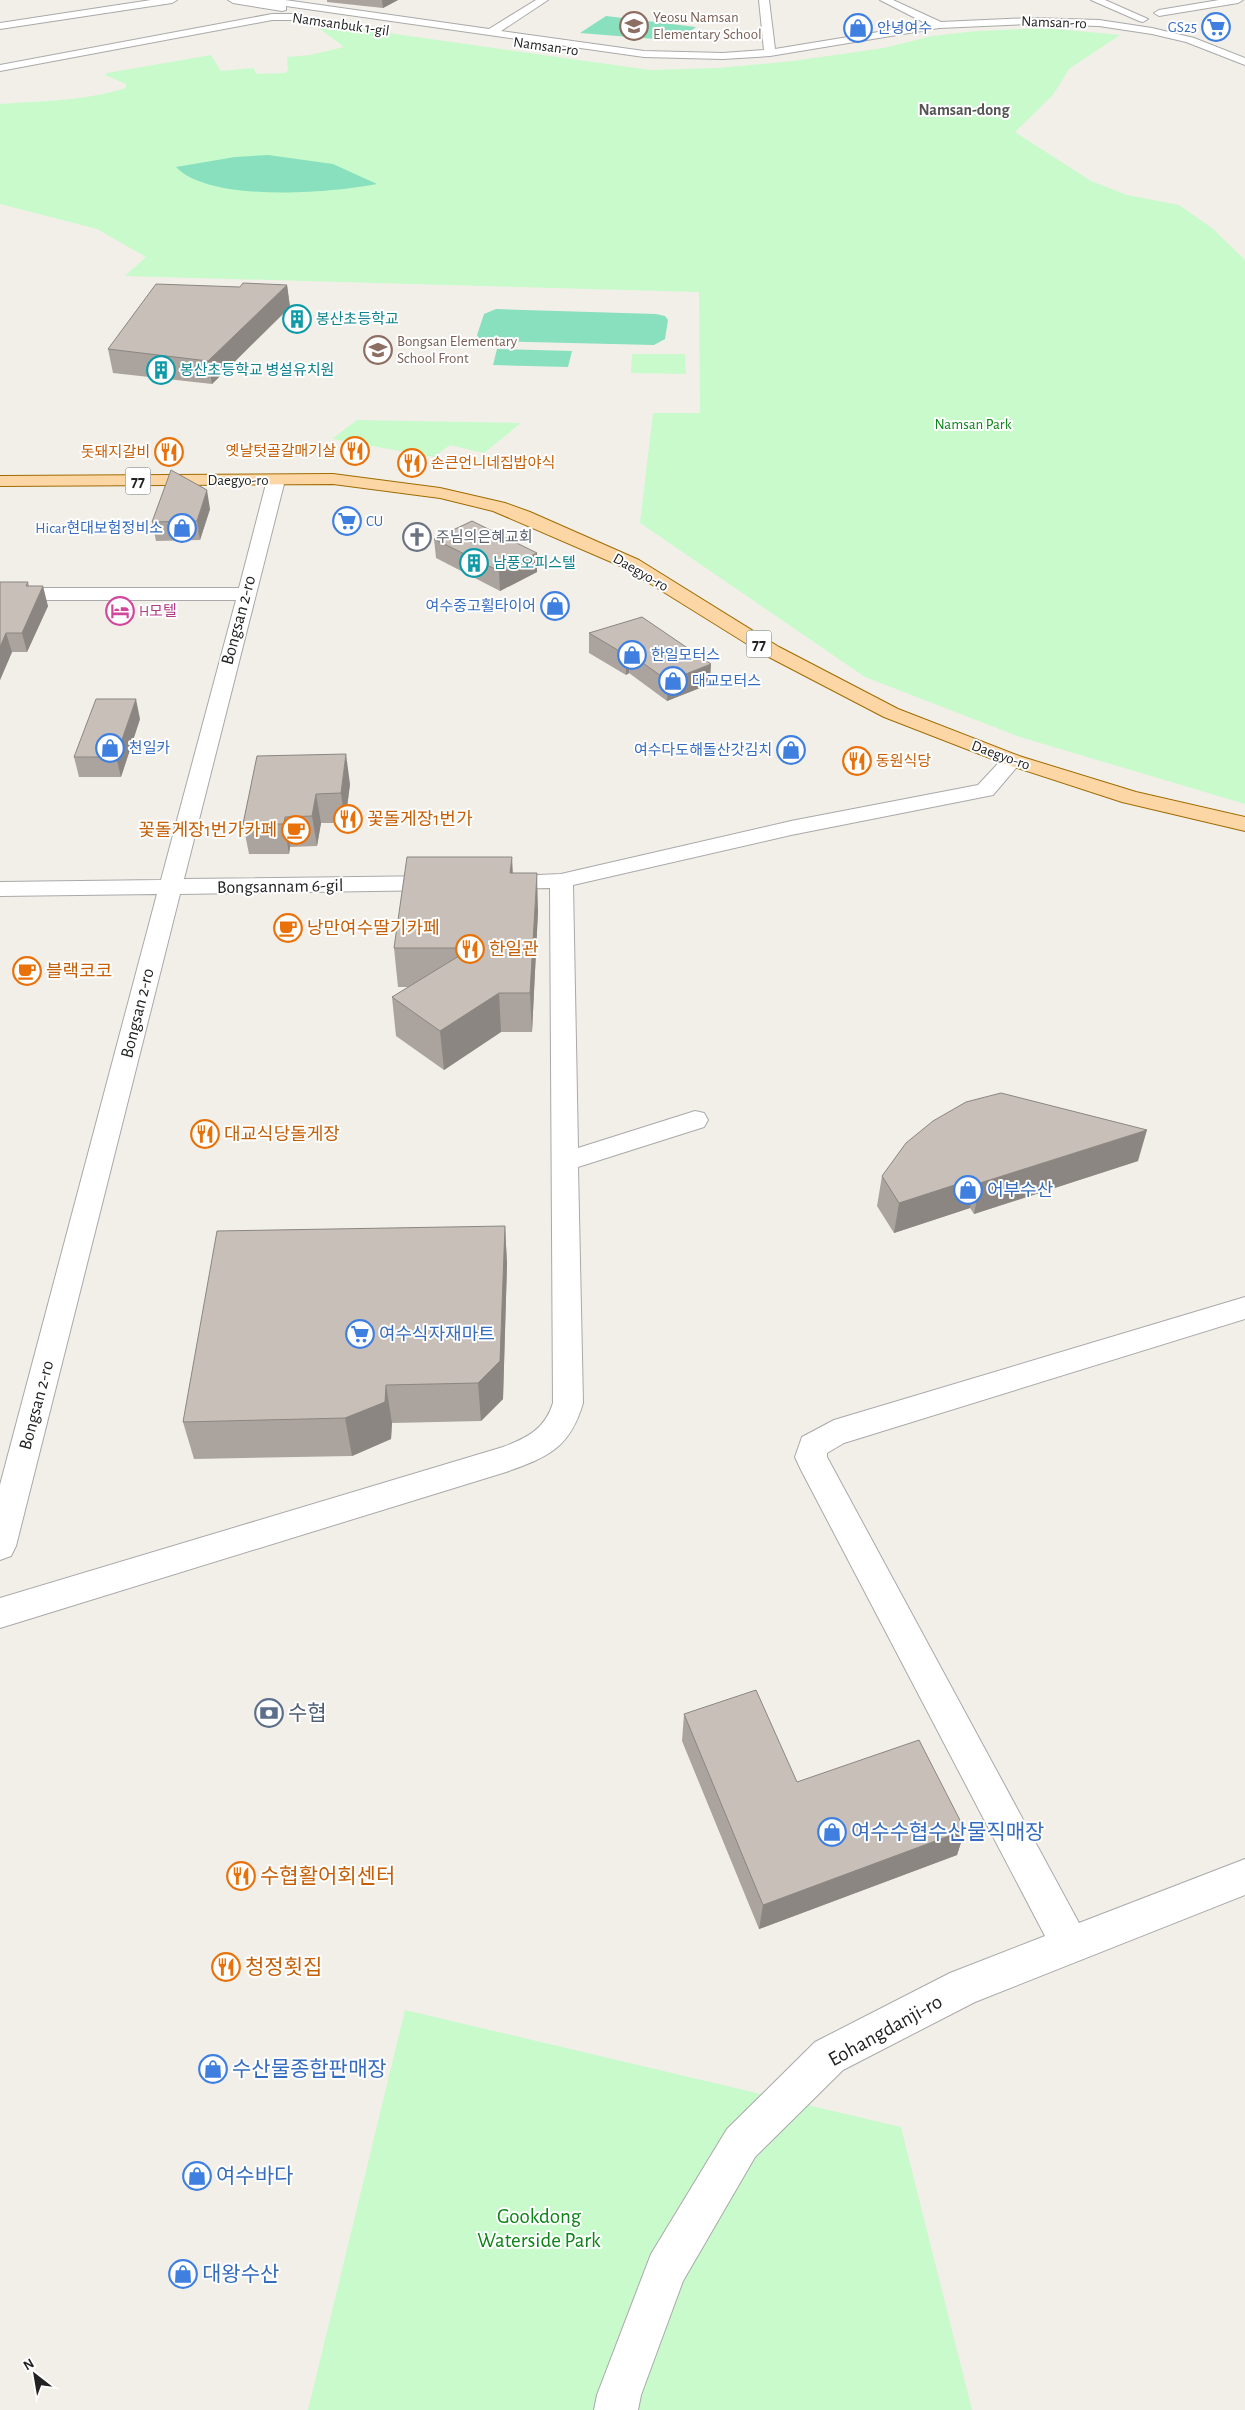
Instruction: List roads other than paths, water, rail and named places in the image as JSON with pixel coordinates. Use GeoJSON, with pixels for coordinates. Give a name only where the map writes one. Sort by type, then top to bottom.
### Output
{"type":"FeatureCollection","features":[{"type":"Feature","properties":{"kind":"main road","name":"Daegyo-ro"},"geometry":{"type":"LineString","coordinates":[[0,481],[333,479],[388,485],[470,500],[524,516],[632,564],[772,651],[891,713],[1012,760],[1130,797],[1245,824]]}},
{"type":"Feature","properties":{"kind":"street"},"geometry":{"type":"LineString","coordinates":[[0,26],[172,0]]}},
{"type":"Feature","properties":{"kind":"street","name":"Namsan-ro"},"geometry":{"type":"LineString","coordinates":[[233,0],[623,58],[685,61],[751,61],[795,57],[829,51],[859,40]]}},
{"type":"Feature","properties":{"kind":"street","name":"Namsan-ro"},"geometry":{"type":"LineString","coordinates":[[263,0],[644,54],[723,56],[770,53],[859,40],[939,25],[1007,21],[1074,22],[1127,26],[1190,40],[1245,62]]}},
{"type":"Feature","properties":{"kind":"street"},"geometry":{"type":"LineString","coordinates":[[308,6],[320,0]]}},
{"type":"Feature","properties":{"kind":"street"},"geometry":{"type":"LineString","coordinates":[[490,33],[543,0]]}},
{"type":"Feature","properties":{"kind":"street"},"geometry":{"type":"LineString","coordinates":[[764,0],[770,53]]}},
{"type":"Feature","properties":{"kind":"street"},"geometry":{"type":"LineString","coordinates":[[885,0],[939,25]]}},
{"type":"Feature","properties":{"kind":"street"},"geometry":{"type":"LineString","coordinates":[[1096,0],[1190,40]]}},
{"type":"Feature","properties":{"kind":"street"},"geometry":{"type":"LineString","coordinates":[[1159,13],[1238,0]]}},
{"type":"Feature","properties":{"kind":"street"},"geometry":{"type":"LineString","coordinates":[[1108,5],[1138,8],[1159,13],[1182,24],[1190,40]]}},
{"type":"Feature","properties":{"kind":"street"},"geometry":{"type":"LineString","coordinates":[[1074,22],[1116,18],[1120,15],[1119,9]]}},
{"type":"Feature","properties":{"kind":"street","name":"Namsanbuk 1-gil"},"geometry":{"type":"LineString","coordinates":[[0,68],[284,16],[306,18]]}},
{"type":"Feature","properties":{"kind":"street"},"geometry":{"type":"LineString","coordinates":[[635,65],[665,65],[685,61]]}},
{"type":"Feature","properties":{"kind":"street","name":"Bongsan 2-ro"},"geometry":{"type":"LineString","coordinates":[[0,1546],[9,1473],[170,887],[276,480]]}},
{"type":"Feature","properties":{"kind":"street"},"geometry":{"type":"LineString","coordinates":[[0,594],[245,594]]}},
{"type":"Feature","properties":{"kind":"street","name":"Bongsannam 6-gil"},"geometry":{"type":"LineString","coordinates":[[0,889],[561,881],[791,828],[984,790],[1012,760]]}},
{"type":"Feature","properties":{"kind":"street"},"geometry":{"type":"LineString","coordinates":[[0,1613],[506,1459],[540,1446],[549,1440],[562,1423],[568,1403],[561,881]]}},
{"type":"Feature","properties":{"kind":"street"},"geometry":{"type":"LineString","coordinates":[[564,1162],[695,1120]]}},
{"type":"Feature","properties":{"kind":"street"},"geometry":{"type":"LineString","coordinates":[[1070,1945],[817,1470],[811,1457],[813,1446],[834,1433],[1245,1308]]}},
{"type":"Feature","properties":{"kind":"street","name":"Eohangdanji-ro"},"geometry":{"type":"LineString","coordinates":[[616,2410],[619,2395],[666,2269],[741,2143],[829,2056],[964,1987],[1245,1877]]}},
{"type":"Feature","properties":{"kind":"place","name":"Yeosu Namsan Elementary School"},"geometry":{"type":"Point","coordinates":[634,26]}},
{"type":"Feature","properties":{"kind":"place","name":"GS25"},"geometry":{"type":"Point","coordinates":[1216,27]}},
{"type":"Feature","properties":{"kind":"place","name":"안녕여수"},"geometry":{"type":"Point","coordinates":[858,28]}},
{"type":"Feature","properties":{"kind":"place","name":"봉산초등학교"},"geometry":{"type":"Point","coordinates":[297,319]}},
{"type":"Feature","properties":{"kind":"place","name":"Bongsan Elementary School Front"},"geometry":{"type":"Point","coordinates":[378,350]}},
{"type":"Feature","properties":{"kind":"place","name":"봉산초등학교 병설유치원"},"geometry":{"type":"Point","coordinates":[161,370]}},
{"type":"Feature","properties":{"kind":"place","name":"옛날텃골갈매기살"},"geometry":{"type":"Point","coordinates":[355,451]}},
{"type":"Feature","properties":{"kind":"place","name":"돗돼지갈비"},"geometry":{"type":"Point","coordinates":[169,452]}},
{"type":"Feature","properties":{"kind":"place","name":"손큰언니네집밥야식"},"geometry":{"type":"Point","coordinates":[412,463]}},
{"type":"Feature","properties":{"kind":"place","name":"CU"},"geometry":{"type":"Point","coordinates":[347,521]}},
{"type":"Feature","properties":{"kind":"place","name":"Hicar현대보험정비소"},"geometry":{"type":"Point","coordinates":[182,528]}},
{"type":"Feature","properties":{"kind":"place","name":"주님의은혜교회"},"geometry":{"type":"Point","coordinates":[417,537]}},
{"type":"Feature","properties":{"kind":"place","name":"남풍오피스텔"},"geometry":{"type":"Point","coordinates":[474,563]}},
{"type":"Feature","properties":{"kind":"place","name":"여수중고휠타이어"},"geometry":{"type":"Point","coordinates":[555,606]}},
{"type":"Feature","properties":{"kind":"place","name":"H모텔"},"geometry":{"type":"Point","coordinates":[120,611]}},
{"type":"Feature","properties":{"kind":"place","name":"한일모터스"},"geometry":{"type":"Point","coordinates":[632,655]}},
{"type":"Feature","properties":{"kind":"place","name":"대교모터스"},"geometry":{"type":"Point","coordinates":[673,681]}},
{"type":"Feature","properties":{"kind":"place","name":"천일카"},"geometry":{"type":"Point","coordinates":[110,748]}},
{"type":"Feature","properties":{"kind":"place","name":"여수다도해돌산갓김치"},"geometry":{"type":"Point","coordinates":[791,750]}},
{"type":"Feature","properties":{"kind":"place","name":"동원식당"},"geometry":{"type":"Point","coordinates":[857,761]}},
{"type":"Feature","properties":{"kind":"place","name":"꽃돌게장1번가"},"geometry":{"type":"Point","coordinates":[348,819]}},
{"type":"Feature","properties":{"kind":"place","name":"꽃돌게장1번가카페"},"geometry":{"type":"Point","coordinates":[296,830]}},
{"type":"Feature","properties":{"kind":"place","name":"낭만여수딸기카페"},"geometry":{"type":"Point","coordinates":[288,928]}},
{"type":"Feature","properties":{"kind":"place","name":"한일관"},"geometry":{"type":"Point","coordinates":[470,949]}},
{"type":"Feature","properties":{"kind":"place","name":"블랙코코"},"geometry":{"type":"Point","coordinates":[27,971]}},
{"type":"Feature","properties":{"kind":"place","name":"대교식당돌게장"},"geometry":{"type":"Point","coordinates":[205,1134]}},
{"type":"Feature","properties":{"kind":"place","name":"어부수산"},"geometry":{"type":"Point","coordinates":[968,1190]}},
{"type":"Feature","properties":{"kind":"place","name":"여수식자재마트"},"geometry":{"type":"Point","coordinates":[360,1334]}},
{"type":"Feature","properties":{"kind":"place","name":"수협"},"geometry":{"type":"Point","coordinates":[269,1713]}},
{"type":"Feature","properties":{"kind":"place","name":"여수수협수산물직매장"},"geometry":{"type":"Point","coordinates":[832,1832]}},
{"type":"Feature","properties":{"kind":"place","name":"수협활어회센터"},"geometry":{"type":"Point","coordinates":[241,1876]}},
{"type":"Feature","properties":{"kind":"place","name":"청정횟집"},"geometry":{"type":"Point","coordinates":[226,1967]}},
{"type":"Feature","properties":{"kind":"place","name":"수산물종합판매장"},"geometry":{"type":"Point","coordinates":[213,2069]}},
{"type":"Feature","properties":{"kind":"place","name":"여수바다"},"geometry":{"type":"Point","coordinates":[197,2176]}},
{"type":"Feature","properties":{"kind":"place","name":"대왕수산"},"geometry":{"type":"Point","coordinates":[183,2274]}},
{"type":"Feature","properties":{"kind":"district","name":"Namsan-dong"},"geometry":{"type":"Point","coordinates":[964,109]}},
{"type":"Feature","properties":{"kind":"park label","name":"Namsan Park"},"geometry":{"type":"Point","coordinates":[973,424]}},
{"type":"Feature","properties":{"kind":"park label","name":"Gookdong Waterside Park"},"geometry":{"type":"Point","coordinates":[539,2228]}}]}
